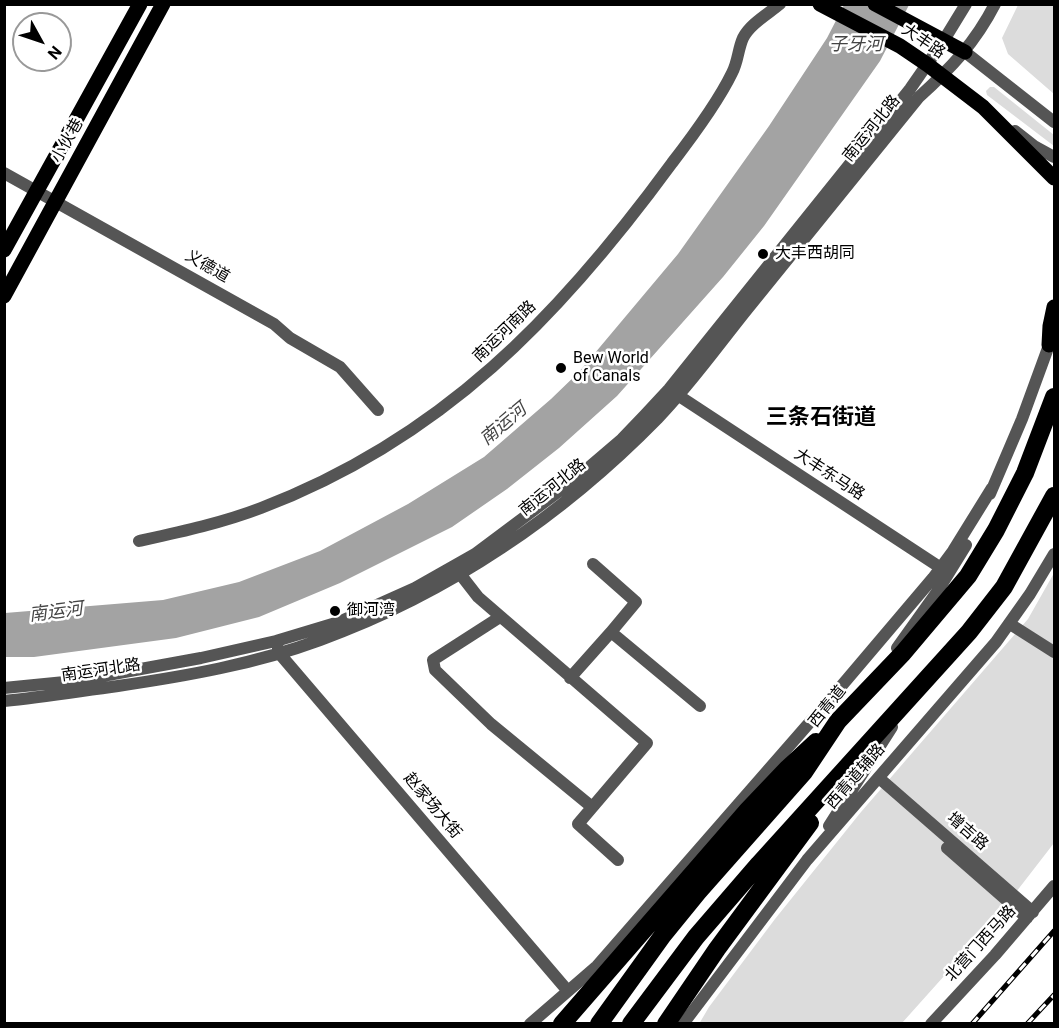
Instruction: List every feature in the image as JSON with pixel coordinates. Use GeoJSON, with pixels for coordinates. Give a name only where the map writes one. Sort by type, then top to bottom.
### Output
{"type":"FeatureCollection","features":[{"type":"Feature","properties":{"kind":"highway","name":"西青道"},"geometry":{"type":"LineString","coordinates":[[599,1023],[698,892],[804,772],[838,721],[903,653],[968,576],[996,530],[1024,472],[1054,397]]}},
{"type":"Feature","properties":{"kind":"highway"},"geometry":{"type":"LineString","coordinates":[[631,1023],[696,937],[759,864],[969,632],[1004,587],[1054,496]]}},
{"type":"Feature","properties":{"kind":"highway"},"geometry":{"type":"LineString","coordinates":[[562,1023],[693,872],[788,768],[838,721]]}},
{"type":"Feature","properties":{"kind":"highway"},"geometry":{"type":"LineString","coordinates":[[666,1023],[860,753]]}},
{"type":"Feature","properties":{"kind":"highway"},"geometry":{"type":"LineString","coordinates":[[550,1023],[591,988]]}},
{"type":"Feature","properties":{"kind":"main road","name":"小伙巷"},"geometry":{"type":"LineString","coordinates":[[4,250],[140,4]]}},
{"type":"Feature","properties":{"kind":"main road","name":"小伙巷"},"geometry":{"type":"LineString","coordinates":[[4,296],[163,4]]}},
{"type":"Feature","properties":{"kind":"main road","name":"大丰路"},"geometry":{"type":"LineString","coordinates":[[874,4],[965,52]]}},
{"type":"Feature","properties":{"kind":"main road","name":"大丰路"},"geometry":{"type":"LineString","coordinates":[[826,7],[900,46],[942,76]]}},
{"type":"Feature","properties":{"kind":"main road"},"geometry":{"type":"LineString","coordinates":[[942,76],[983,107],[1054,178]]}},
{"type":"Feature","properties":{"kind":"main road"},"geometry":{"type":"LineString","coordinates":[[1052,339],[1050,326],[1054,307]]}},
{"type":"Feature","properties":{"kind":"street","name":"南运河南路"},"geometry":{"type":"LineString","coordinates":[[139,541],[193,529],[260,509],[329,479],[398,441],[459,397],[524,340],[570,291],[638,210],[689,141],[733,73],[744,36],[780,4]]}},
{"type":"Feature","properties":{"kind":"street","name":"南运河北路"},"geometry":{"type":"LineString","coordinates":[[673,392],[928,65],[966,4]]}},
{"type":"Feature","properties":{"kind":"street","name":"南运河北路"},"geometry":{"type":"LineString","coordinates":[[4,688],[75,681],[201,658],[319,641],[372,620],[426,594],[574,480],[673,392],[919,97],[965,52],[983,28],[994,4]]}},
{"type":"Feature","properties":{"kind":"street"},"geometry":{"type":"LineString","coordinates":[[965,52],[1054,122]]}},
{"type":"Feature","properties":{"kind":"street"},"geometry":{"type":"LineString","coordinates":[[983,107],[1034,146],[1054,157]]}},
{"type":"Feature","properties":{"kind":"street","name":"义德道"},"geometry":{"type":"LineString","coordinates":[[4,173],[56,200],[274,324],[290,338],[340,367],[378,410]]}},
{"type":"Feature","properties":{"kind":"street"},"geometry":{"type":"LineString","coordinates":[[871,686],[962,552],[1022,419],[1052,339]]}},
{"type":"Feature","properties":{"kind":"street","name":"大丰东马路"},"geometry":{"type":"LineString","coordinates":[[673,392],[941,568]]}},
{"type":"Feature","properties":{"kind":"street"},"geometry":{"type":"LineString","coordinates":[[530,1023],[597,966],[853,673],[941,568],[992,488]]}},
{"type":"Feature","properties":{"kind":"street","name":"西青道辅路"},"geometry":{"type":"LineString","coordinates":[[683,1023],[807,860],[1010,624],[1054,554]]}},
{"type":"Feature","properties":{"kind":"street"},"geometry":{"type":"LineString","coordinates":[[570,678],[636,602],[593,564]]}},
{"type":"Feature","properties":{"kind":"street"},"geometry":{"type":"LineString","coordinates":[[458,571],[477,597],[647,743],[578,824],[618,860]]}},
{"type":"Feature","properties":{"kind":"street"},"geometry":{"type":"LineString","coordinates":[[500,617],[433,660],[435,670],[492,724],[592,807]]}},
{"type":"Feature","properties":{"kind":"street"},"geometry":{"type":"LineString","coordinates":[[1010,624],[1054,652]]}},
{"type":"Feature","properties":{"kind":"street"},"geometry":{"type":"LineString","coordinates":[[611,632],[700,706]]}},
{"type":"Feature","properties":{"kind":"street","name":"南运河北路"},"geometry":{"type":"LineString","coordinates":[[4,701],[188,675],[277,647]]}},
{"type":"Feature","properties":{"kind":"street","name":"赵家场大街"},"geometry":{"type":"LineString","coordinates":[[277,647],[567,990]]}},
{"type":"Feature","properties":{"kind":"street"},"geometry":{"type":"LineString","coordinates":[[807,860],[912,695]]}},
{"type":"Feature","properties":{"kind":"street","name":"增吉路"},"geometry":{"type":"LineString","coordinates":[[876,781],[1030,915]]}},
{"type":"Feature","properties":{"kind":"street","name":"北营门西马路"},"geometry":{"type":"LineString","coordinates":[[931,1023],[1054,886]]}},
{"type":"Feature","properties":{"kind":"shaded area"},"geometry":{"type":"Polygon","coordinates":[[[1018,5],[1054,5],[1054,94],[1008,54],[1002,38],[1018,5]]]}},
{"type":"Feature","properties":{"kind":"shaded area"},"geometry":{"type":"Polygon","coordinates":[[[994,87],[1054,135],[1054,146],[987,95],[986,91],[994,87]]]}},
{"type":"Feature","properties":{"kind":"shaded area"},"geometry":{"type":"Polygon","coordinates":[[[1054,573],[1054,843],[996,918],[902,1023],[699,1024],[709,1007],[775,919],[861,812],[1028,619],[1054,573]]]}},
{"type":"Feature","properties":{"kind":"water","name":"子牙河"},"geometry":{"type":"Polygon","coordinates":[[[844,5],[909,5],[880,61],[764,226],[723,277],[617,396],[559,448],[507,489],[452,527],[340,583],[259,617],[176,638],[34,657],[5,657],[5,613],[163,600],[239,582],[320,551],[408,504],[484,457],[579,372],[678,254],[769,126],[827,38],[844,5]]]}},
{"type":"Feature","properties":{"kind":"railway"},"geometry":{"type":"LineString","coordinates":[[972,1024],[1054,931]]}},
{"type":"Feature","properties":{"kind":"railway"},"geometry":{"type":"LineString","coordinates":[[1027,1024],[1054,995]]}},
{"type":"Feature","properties":{"kind":"place","name":"大丰西胡同"},"geometry":{"type":"Point","coordinates":[763,254]}},
{"type":"Feature","properties":{"kind":"place","name":"Bew World of Canals"},"geometry":{"type":"Point","coordinates":[561,368]}},
{"type":"Feature","properties":{"kind":"place","name":"御河湾"},"geometry":{"type":"Point","coordinates":[335,611]}},
{"type":"Feature","properties":{"kind":"district","name":"三条石街道"},"geometry":{"type":"Point","coordinates":[821,418]}},
{"type":"Feature","properties":{"kind":"water label","name":"南运河"},"geometry":{"type":"Point","coordinates":[504,425]}},
{"type":"Feature","properties":{"kind":"water label","name":"南运河"},"geometry":{"type":"Point","coordinates":[56,613]}}]}
